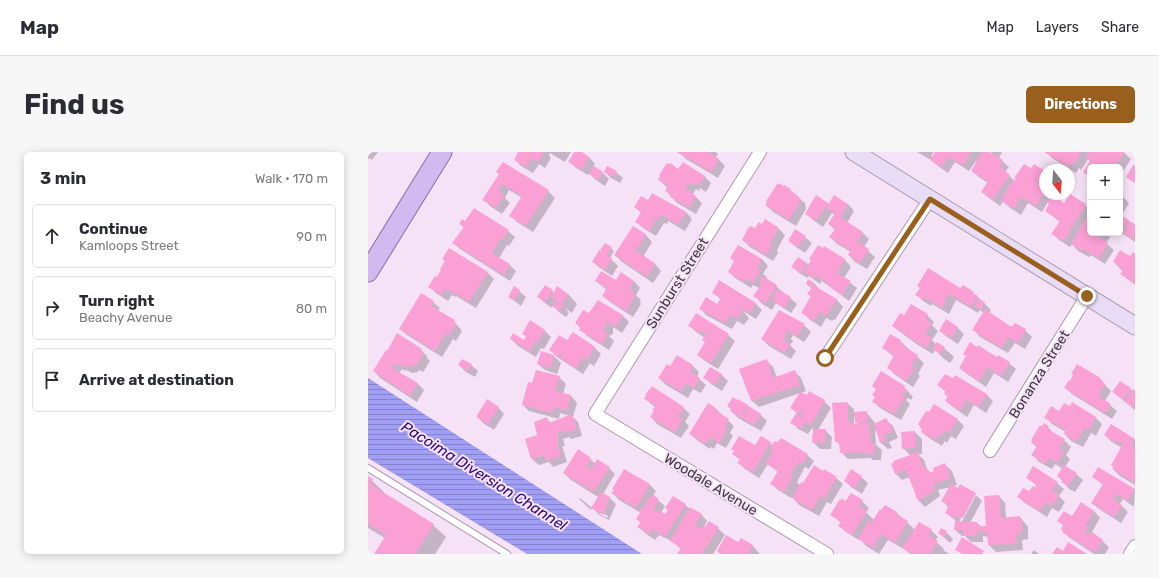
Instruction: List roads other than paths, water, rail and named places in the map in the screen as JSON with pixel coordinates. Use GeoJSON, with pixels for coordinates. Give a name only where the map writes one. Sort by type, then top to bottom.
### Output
{"type":"FeatureCollection","features":[{"type":"Feature","properties":{"kind":"main road"},"geometry":{"type":"LineString","coordinates":[[368,272],[442,152]]}},
{"type":"Feature","properties":{"kind":"street","name":"Sunburst Street"},"geometry":{"type":"LineString","coordinates":[[595,414],[760,152]]}},
{"type":"Feature","properties":{"kind":"street"},"geometry":{"type":"LineString","coordinates":[[854,152],[1135,326]]}},
{"type":"Feature","properties":{"kind":"street"},"geometry":{"type":"LineString","coordinates":[[825,358],[930,199]]}},
{"type":"Feature","properties":{"kind":"street","name":"Bonanza Street"},"geometry":{"type":"LineString","coordinates":[[990,451],[1087,296]]}},
{"type":"Feature","properties":{"kind":"street","name":"Woodale Avenue"},"geometry":{"type":"LineString","coordinates":[[595,414],[827,554]]}},
{"type":"Feature","properties":{"kind":"street"},"geometry":{"type":"LineString","coordinates":[[1130,554],[1135,546]]}},
{"type":"Feature","properties":{"kind":"lane"},"geometry":{"type":"LineString","coordinates":[[368,468],[507,554]]}},
{"type":"Feature","properties":{"kind":"water","name":"Pacoima Diversion Channel"},"geometry":{"type":"Polygon","coordinates":[[[368,378],[642,554],[527,554],[368,458],[368,378]]]}}]}
